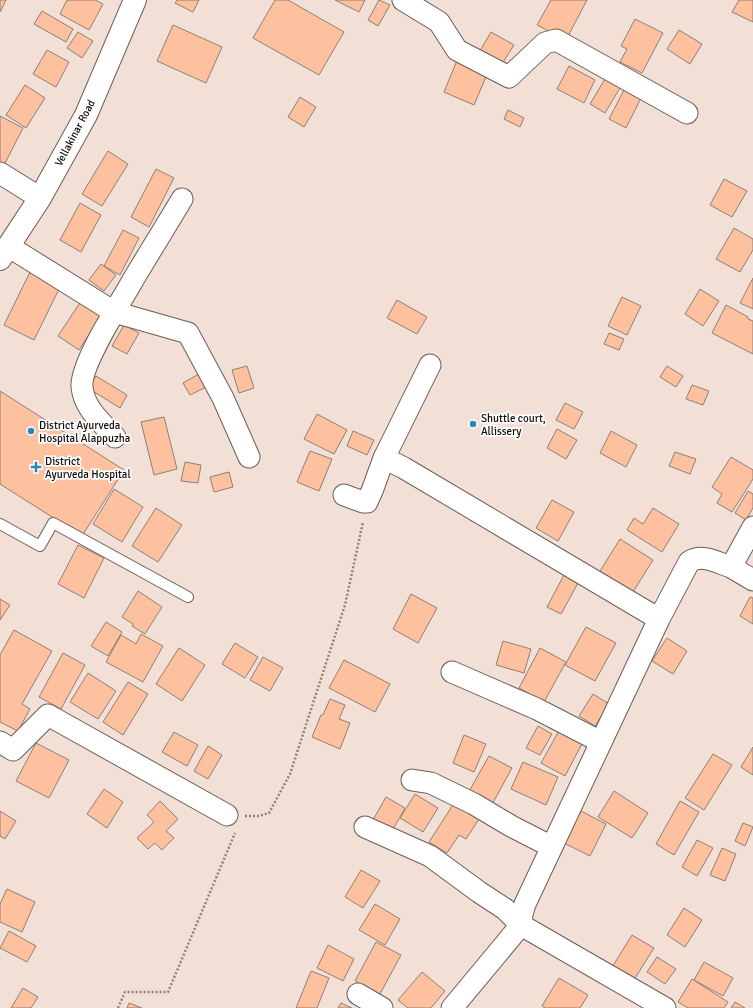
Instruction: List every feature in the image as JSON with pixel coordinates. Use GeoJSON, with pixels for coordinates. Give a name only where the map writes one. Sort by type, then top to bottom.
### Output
{"type":"FeatureCollection","features":[{"type":"Feature","properties":{"kind":"main road","name":"Vellakinar Road"},"geometry":{"type":"LineString","coordinates":[[4,252],[40,198],[86,115],[135,0]]}},
{"type":"Feature","properties":{"kind":"street"},"geometry":{"type":"LineString","coordinates":[[403,0],[439,22],[456,50],[509,77],[545,42],[556,40],[687,113]]}},
{"type":"Feature","properties":{"kind":"street"},"geometry":{"type":"LineString","coordinates":[[0,173],[40,198]]}},
{"type":"Feature","properties":{"kind":"street"},"geometry":{"type":"LineString","coordinates":[[115,437],[96,418],[86,403],[82,386],[84,371],[114,312],[182,199]]}},
{"type":"Feature","properties":{"kind":"street"},"geometry":{"type":"LineString","coordinates":[[4,252],[114,312],[188,333],[223,398],[249,457]]}},
{"type":"Feature","properties":{"kind":"street"},"geometry":{"type":"LineString","coordinates":[[344,495],[367,502],[393,463],[430,365]]}},
{"type":"Feature","properties":{"kind":"street"},"geometry":{"type":"LineString","coordinates":[[393,463],[659,619]]}},
{"type":"Feature","properties":{"kind":"street"},"geometry":{"type":"LineString","coordinates":[[731,567],[753,527]]}},
{"type":"Feature","properties":{"kind":"street"},"geometry":{"type":"LineString","coordinates":[[452,1008],[520,926],[522,914],[526,904],[552,847],[659,619],[689,562],[695,558],[702,558],[731,567],[753,580]]}},
{"type":"Feature","properties":{"kind":"street"},"geometry":{"type":"LineString","coordinates":[[452,672],[537,709],[601,742]]}},
{"type":"Feature","properties":{"kind":"street"},"geometry":{"type":"LineString","coordinates":[[6,746],[48,716],[235,820]]}},
{"type":"Feature","properties":{"kind":"street"},"geometry":{"type":"LineString","coordinates":[[412,780],[431,783],[474,804],[511,826],[552,847]]}},
{"type":"Feature","properties":{"kind":"street"},"geometry":{"type":"LineString","coordinates":[[365,827],[430,856],[505,909],[520,926],[665,1008]]}},
{"type":"Feature","properties":{"kind":"street"},"geometry":{"type":"LineString","coordinates":[[358,994],[382,1008]]}},
{"type":"Feature","properties":{"kind":"lane"},"geometry":{"type":"LineString","coordinates":[[0,524],[40,546],[53,524],[188,596]]}},
{"type":"Feature","properties":{"kind":"path"},"geometry":{"type":"LineString","coordinates":[[118,1008],[125,992],[168,992],[235,820],[269,813],[290,774],[345,605],[367,502]]}},
{"type":"Feature","properties":{"kind":"building"},"geometry":{"type":"Polygon","coordinates":[[[0,0],[6,0],[0,12],[0,0]]]}},
{"type":"Feature","properties":{"kind":"building"},"geometry":{"type":"Polygon","coordinates":[[[67,0],[95,0],[103,4],[89,30],[60,14],[67,0]]]}},
{"type":"Feature","properties":{"kind":"building"},"geometry":{"type":"Polygon","coordinates":[[[177,0],[199,0],[193,12],[175,3],[177,0]]]}},
{"type":"Feature","properties":{"kind":"building"},"geometry":{"type":"Polygon","coordinates":[[[275,0],[288,0],[344,32],[319,75],[253,38],[275,0]]]}},
{"type":"Feature","properties":{"kind":"building"},"geometry":{"type":"Polygon","coordinates":[[[335,0],[365,0],[359,12],[335,0]]]}},
{"type":"Feature","properties":{"kind":"building"},"geometry":{"type":"Polygon","coordinates":[[[379,0],[390,5],[378,26],[368,20],[379,0]]]}},
{"type":"Feature","properties":{"kind":"building"},"geometry":{"type":"Polygon","coordinates":[[[551,0],[587,0],[566,40],[537,25],[551,0]]]}},
{"type":"Feature","properties":{"kind":"building"},"geometry":{"type":"Polygon","coordinates":[[[739,0],[753,0],[753,22],[732,12],[739,0]]]}},
{"type":"Feature","properties":{"kind":"building"},"geometry":{"type":"Polygon","coordinates":[[[42,11],[73,29],[66,42],[34,24],[42,11]]]}},
{"type":"Feature","properties":{"kind":"building"},"geometry":{"type":"Polygon","coordinates":[[[635,19],[663,33],[642,73],[620,62],[627,49],[621,46],[635,19]]]}},
{"type":"Feature","properties":{"kind":"building"},"geometry":{"type":"Polygon","coordinates":[[[173,25],[222,47],[206,83],[157,61],[173,25]]]}},
{"type":"Feature","properties":{"kind":"building"},"geometry":{"type":"Polygon","coordinates":[[[679,30],[702,44],[690,64],[667,49],[679,30]]]}},
{"type":"Feature","properties":{"kind":"building"},"geometry":{"type":"Polygon","coordinates":[[[78,32],[93,41],[82,58],[67,48],[78,32]]]}},
{"type":"Feature","properties":{"kind":"building"},"geometry":{"type":"Polygon","coordinates":[[[491,32],[514,45],[502,64],[480,51],[491,32]]]}},
{"type":"Feature","properties":{"kind":"building"},"geometry":{"type":"Polygon","coordinates":[[[47,50],[69,62],[56,87],[33,74],[47,50]]]}},
{"type":"Feature","properties":{"kind":"building"},"geometry":{"type":"Polygon","coordinates":[[[458,58],[488,72],[474,105],[444,92],[458,58]]]}},
{"type":"Feature","properties":{"kind":"building"},"geometry":{"type":"Polygon","coordinates":[[[569,66],[595,80],[584,103],[557,89],[569,66]]]}},
{"type":"Feature","properties":{"kind":"building"},"geometry":{"type":"Polygon","coordinates":[[[605,79],[620,88],[605,113],[590,104],[605,79]]]}},
{"type":"Feature","properties":{"kind":"building"},"geometry":{"type":"Polygon","coordinates":[[[25,85],[45,98],[26,128],[6,115],[25,85]]]}},
{"type":"Feature","properties":{"kind":"building"},"geometry":{"type":"Polygon","coordinates":[[[625,88],[642,96],[626,128],[609,119],[625,88]]]}},
{"type":"Feature","properties":{"kind":"building"},"geometry":{"type":"Polygon","coordinates":[[[300,97],[316,107],[304,127],[288,117],[300,97]]]}},
{"type":"Feature","properties":{"kind":"building"},"geometry":{"type":"Polygon","coordinates":[[[508,110],[524,118],[520,127],[504,119],[508,110]]]}},
{"type":"Feature","properties":{"kind":"building"},"geometry":{"type":"Polygon","coordinates":[[[0,116],[23,128],[4,165],[0,163],[0,116]]]}},
{"type":"Feature","properties":{"kind":"building"},"geometry":{"type":"Polygon","coordinates":[[[108,151],[128,164],[102,206],[82,194],[108,151]]]}},
{"type":"Feature","properties":{"kind":"building"},"geometry":{"type":"Polygon","coordinates":[[[156,169],[174,178],[149,227],[131,217],[156,169]]]}},
{"type":"Feature","properties":{"kind":"building"},"geometry":{"type":"Polygon","coordinates":[[[724,179],[747,191],[732,217],[710,205],[724,179]]]}},
{"type":"Feature","properties":{"kind":"building"},"geometry":{"type":"Polygon","coordinates":[[[80,203],[101,215],[81,252],[60,240],[80,203]]]}},
{"type":"Feature","properties":{"kind":"building"},"geometry":{"type":"Polygon","coordinates":[[[734,228],[753,239],[753,250],[740,272],[716,259],[734,228]]]}},
{"type":"Feature","properties":{"kind":"building"},"geometry":{"type":"Polygon","coordinates":[[[123,230],[139,238],[120,275],[104,266],[123,230]]]}},
{"type":"Feature","properties":{"kind":"building"},"geometry":{"type":"Polygon","coordinates":[[[101,264],[116,275],[104,291],[89,280],[101,264]]]}},
{"type":"Feature","properties":{"kind":"building"},"geometry":{"type":"Polygon","coordinates":[[[30,272],[60,287],[34,340],[4,325],[30,272]]]}},
{"type":"Feature","properties":{"kind":"building"},"geometry":{"type":"Polygon","coordinates":[[[753,278],[753,309],[740,303],[753,278]]]}},
{"type":"Feature","properties":{"kind":"building"},"geometry":{"type":"Polygon","coordinates":[[[700,289],[719,301],[703,326],[685,314],[700,289]]]}},
{"type":"Feature","properties":{"kind":"building"},"geometry":{"type":"Polygon","coordinates":[[[85,295],[106,308],[79,350],[58,336],[85,295]]]}},
{"type":"Feature","properties":{"kind":"building"},"geometry":{"type":"Polygon","coordinates":[[[622,297],[641,306],[627,335],[608,326],[622,297]]]}},
{"type":"Feature","properties":{"kind":"building"},"geometry":{"type":"Polygon","coordinates":[[[397,300],[427,317],[417,334],[387,318],[397,300]]]}},
{"type":"Feature","properties":{"kind":"building"},"geometry":{"type":"Polygon","coordinates":[[[726,305],[753,321],[753,354],[712,333],[726,305]]]}},
{"type":"Feature","properties":{"kind":"building"},"geometry":{"type":"Polygon","coordinates":[[[124,325],[139,333],[127,354],[112,346],[124,325]]]}},
{"type":"Feature","properties":{"kind":"building"},"geometry":{"type":"Polygon","coordinates":[[[609,333],[624,339],[619,350],[604,344],[609,333]]]}},
{"type":"Feature","properties":{"kind":"building"},"geometry":{"type":"Polygon","coordinates":[[[247,366],[254,388],[239,393],[232,370],[247,366]]]}},
{"type":"Feature","properties":{"kind":"building"},"geometry":{"type":"Polygon","coordinates":[[[667,366],[683,376],[676,387],[660,377],[667,366]]]}},
{"type":"Feature","properties":{"kind":"building"},"geometry":{"type":"Polygon","coordinates":[[[199,374],[206,387],[190,395],[183,383],[199,374]]]}},
{"type":"Feature","properties":{"kind":"building"},"geometry":{"type":"Polygon","coordinates":[[[96,376],[127,395],[120,408],[88,388],[96,376]]]}},
{"type":"Feature","properties":{"kind":"building"},"geometry":{"type":"Polygon","coordinates":[[[692,385],[709,391],[703,405],[686,399],[692,385]]]}},
{"type":"Feature","properties":{"kind":"building","name":"District Ayurveda Hospital Alappuzha"},"geometry":{"type":"Polygon","coordinates":[[[0,391],[124,470],[82,536],[0,484],[0,391]]]}},
{"type":"Feature","properties":{"kind":"building"},"geometry":{"type":"Polygon","coordinates":[[[565,403],[583,412],[574,429],[556,420],[565,403]]]}},
{"type":"Feature","properties":{"kind":"building"},"geometry":{"type":"Polygon","coordinates":[[[317,414],[347,430],[334,454],[304,439],[317,414]]]}},
{"type":"Feature","properties":{"kind":"building"},"geometry":{"type":"Polygon","coordinates":[[[164,417],[177,469],[154,475],[141,422],[164,417]]]}},
{"type":"Feature","properties":{"kind":"building"},"geometry":{"type":"Polygon","coordinates":[[[557,429],[577,440],[566,459],[547,448],[557,429]]]}},
{"type":"Feature","properties":{"kind":"building"},"geometry":{"type":"Polygon","coordinates":[[[353,431],[374,440],[367,455],[347,446],[353,431]]]}},
{"type":"Feature","properties":{"kind":"building"},"geometry":{"type":"Polygon","coordinates":[[[611,431],[637,445],[626,467],[600,453],[611,431]]]}},
{"type":"Feature","properties":{"kind":"building"},"geometry":{"type":"Polygon","coordinates":[[[310,451],[332,459],[319,491],[297,482],[310,451]]]}},
{"type":"Feature","properties":{"kind":"building"},"geometry":{"type":"Polygon","coordinates":[[[675,452],[696,459],[690,474],[669,466],[675,452]]]}},
{"type":"Feature","properties":{"kind":"building"},"geometry":{"type":"Polygon","coordinates":[[[731,457],[753,470],[753,479],[732,512],[717,503],[722,494],[712,487],[731,457]]]}},
{"type":"Feature","properties":{"kind":"building"},"geometry":{"type":"Polygon","coordinates":[[[185,462],[201,465],[198,483],[181,481],[185,462]]]}},
{"type":"Feature","properties":{"kind":"building"},"geometry":{"type":"Polygon","coordinates":[[[229,472],[233,487],[214,492],[210,477],[229,472]]]}},
{"type":"Feature","properties":{"kind":"building"},"geometry":{"type":"Polygon","coordinates":[[[114,489],[143,507],[122,542],[93,524],[114,489]]]}},
{"type":"Feature","properties":{"kind":"building"},"geometry":{"type":"Polygon","coordinates":[[[748,491],[753,494],[753,508],[746,520],[735,513],[748,491]]]}},
{"type":"Feature","properties":{"kind":"building"},"geometry":{"type":"Polygon","coordinates":[[[552,500],[574,512],[558,541],[536,528],[552,500]]]}},
{"type":"Feature","properties":{"kind":"building"},"geometry":{"type":"Polygon","coordinates":[[[156,508],[182,525],[158,562],[132,546],[156,508]]]}},
{"type":"Feature","properties":{"kind":"building"},"geometry":{"type":"Polygon","coordinates":[[[653,508],[679,524],[662,552],[627,530],[634,518],[643,524],[653,508]]]}},
{"type":"Feature","properties":{"kind":"building"},"geometry":{"type":"Polygon","coordinates":[[[620,539],[653,560],[633,592],[600,571],[620,539]]]}},
{"type":"Feature","properties":{"kind":"building"},"geometry":{"type":"Polygon","coordinates":[[[78,545],[104,558],[84,598],[58,584],[78,545]]]}},
{"type":"Feature","properties":{"kind":"building"},"geometry":{"type":"Polygon","coordinates":[[[564,575],[578,583],[561,614],[547,607],[564,575]]]}},
{"type":"Feature","properties":{"kind":"building"},"geometry":{"type":"Polygon","coordinates":[[[138,591],[162,607],[145,634],[132,626],[133,624],[122,617],[138,591]]]}},
{"type":"Feature","properties":{"kind":"building"},"geometry":{"type":"Polygon","coordinates":[[[411,594],[437,608],[418,643],[393,629],[411,594]]]}},
{"type":"Feature","properties":{"kind":"building"},"geometry":{"type":"Polygon","coordinates":[[[750,597],[753,598],[753,624],[740,616],[750,597]]]}},
{"type":"Feature","properties":{"kind":"building"},"geometry":{"type":"Polygon","coordinates":[[[0,599],[10,605],[0,620],[0,599]]]}},
{"type":"Feature","properties":{"kind":"building"},"geometry":{"type":"Polygon","coordinates":[[[106,622],[122,632],[108,656],[91,646],[106,622]]]}},
{"type":"Feature","properties":{"kind":"building"},"geometry":{"type":"Polygon","coordinates":[[[586,627],[616,643],[595,681],[565,665],[586,627]]]}},
{"type":"Feature","properties":{"kind":"building"},"geometry":{"type":"Polygon","coordinates":[[[14,630],[52,651],[22,704],[30,709],[18,731],[0,722],[0,655],[14,630]]]}},
{"type":"Feature","properties":{"kind":"building"},"geometry":{"type":"Polygon","coordinates":[[[141,634],[163,646],[143,682],[106,662],[121,635],[136,644],[141,634]]]}},
{"type":"Feature","properties":{"kind":"building"},"geometry":{"type":"Polygon","coordinates":[[[667,638],[687,651],[673,674],[652,661],[667,638]]]}},
{"type":"Feature","properties":{"kind":"building"},"geometry":{"type":"Polygon","coordinates":[[[503,641],[531,649],[524,673],[496,665],[503,641]]]}},
{"type":"Feature","properties":{"kind":"building"},"geometry":{"type":"Polygon","coordinates":[[[235,643],[258,657],[245,678],[222,664],[235,643]]]}},
{"type":"Feature","properties":{"kind":"building"},"geometry":{"type":"Polygon","coordinates":[[[179,648],[205,665],[182,701],[156,684],[179,648]]]}},
{"type":"Feature","properties":{"kind":"building"},"geometry":{"type":"Polygon","coordinates":[[[540,648],[566,662],[544,702],[519,688],[540,648]]]}},
{"type":"Feature","properties":{"kind":"building"},"geometry":{"type":"Polygon","coordinates":[[[63,653],[85,665],[61,709],[39,697],[63,653]]]}},
{"type":"Feature","properties":{"kind":"building"},"geometry":{"type":"Polygon","coordinates":[[[263,657],[283,668],[270,691],[250,680],[263,657]]]}},
{"type":"Feature","properties":{"kind":"building"},"geometry":{"type":"Polygon","coordinates":[[[344,660],[390,684],[375,712],[329,688],[344,660]]]}},
{"type":"Feature","properties":{"kind":"building"},"geometry":{"type":"Polygon","coordinates":[[[88,673],[116,691],[98,719],[70,702],[88,673]]]}},
{"type":"Feature","properties":{"kind":"building"},"geometry":{"type":"Polygon","coordinates":[[[128,682],[148,694],[123,735],[103,722],[128,682]]]}},
{"type":"Feature","properties":{"kind":"building"},"geometry":{"type":"Polygon","coordinates":[[[593,694],[609,704],[595,726],[579,716],[593,694]]]}},
{"type":"Feature","properties":{"kind":"building"},"geometry":{"type":"Polygon","coordinates":[[[330,699],[345,705],[339,719],[350,723],[340,749],[312,737],[321,715],[323,715],[330,699]]]}},
{"type":"Feature","properties":{"kind":"building"},"geometry":{"type":"Polygon","coordinates":[[[538,726],[552,734],[540,755],[526,748],[538,726]]]}},
{"type":"Feature","properties":{"kind":"building"},"geometry":{"type":"Polygon","coordinates":[[[561,727],[584,740],[565,776],[541,763],[561,727]]]}},
{"type":"Feature","properties":{"kind":"building"},"geometry":{"type":"Polygon","coordinates":[[[174,732],[198,745],[187,766],[162,752],[174,732]]]}},
{"type":"Feature","properties":{"kind":"building"},"geometry":{"type":"Polygon","coordinates":[[[464,735],[486,744],[474,772],[453,763],[464,735]]]}},
{"type":"Feature","properties":{"kind":"building"},"geometry":{"type":"Polygon","coordinates":[[[36,743],[69,760],[49,798],[16,781],[36,743]]]}},
{"type":"Feature","properties":{"kind":"building"},"geometry":{"type":"Polygon","coordinates":[[[208,746],[222,755],[208,779],[194,771],[208,746]]]}},
{"type":"Feature","properties":{"kind":"building"},"geometry":{"type":"Polygon","coordinates":[[[753,747],[753,775],[741,767],[753,747]]]}},
{"type":"Feature","properties":{"kind":"building"},"geometry":{"type":"Polygon","coordinates":[[[713,754],[732,765],[704,810],[685,798],[713,754]]]}},
{"type":"Feature","properties":{"kind":"building"},"geometry":{"type":"Polygon","coordinates":[[[489,756],[512,768],[490,808],[467,795],[489,756]]]}},
{"type":"Feature","properties":{"kind":"building"},"geometry":{"type":"Polygon","coordinates":[[[523,762],[558,777],[546,805],[511,789],[523,762]]]}},
{"type":"Feature","properties":{"kind":"building"},"geometry":{"type":"Polygon","coordinates":[[[104,789],[123,802],[107,828],[87,814],[104,789]]]}},
{"type":"Feature","properties":{"kind":"building"},"geometry":{"type":"Polygon","coordinates":[[[614,791],[648,813],[632,838],[598,817],[614,791]]]}},
{"type":"Feature","properties":{"kind":"building"},"geometry":{"type":"Polygon","coordinates":[[[415,794],[438,808],[423,832],[400,818],[415,794]]]}},
{"type":"Feature","properties":{"kind":"building"},"geometry":{"type":"Polygon","coordinates":[[[386,797],[405,808],[392,831],[373,820],[386,797]]]}},
{"type":"Feature","properties":{"kind":"building"},"geometry":{"type":"Polygon","coordinates":[[[456,800],[481,816],[466,839],[459,835],[447,853],[429,842],[456,800]]]}},
{"type":"Feature","properties":{"kind":"building"},"geometry":{"type":"Polygon","coordinates":[[[160,801],[178,819],[166,831],[174,838],[162,850],[155,843],[148,849],[137,838],[154,822],[147,815],[160,801]]]}},
{"type":"Feature","properties":{"kind":"building"},"geometry":{"type":"Polygon","coordinates":[[[680,801],[699,812],[674,855],[656,844],[680,801]]]}},
{"type":"Feature","properties":{"kind":"building"},"geometry":{"type":"Polygon","coordinates":[[[0,811],[16,821],[5,839],[0,836],[0,811]]]}},
{"type":"Feature","properties":{"kind":"building"},"geometry":{"type":"Polygon","coordinates":[[[581,811],[606,824],[590,856],[564,843],[581,811]]]}},
{"type":"Feature","properties":{"kind":"building"},"geometry":{"type":"Polygon","coordinates":[[[743,823],[753,827],[745,846],[735,841],[743,823]]]}},
{"type":"Feature","properties":{"kind":"building"},"geometry":{"type":"Polygon","coordinates":[[[697,840],[713,848],[697,876],[682,867],[697,840]]]}},
{"type":"Feature","properties":{"kind":"building"},"geometry":{"type":"Polygon","coordinates":[[[722,848],[736,854],[725,881],[710,875],[722,848]]]}},
{"type":"Feature","properties":{"kind":"building"},"geometry":{"type":"Polygon","coordinates":[[[361,870],[380,881],[363,908],[345,897],[361,870]]]}},
{"type":"Feature","properties":{"kind":"building"},"geometry":{"type":"Polygon","coordinates":[[[7,889],[35,902],[22,932],[0,922],[0,904],[7,889]]]}},
{"type":"Feature","properties":{"kind":"building"},"geometry":{"type":"Polygon","coordinates":[[[375,904],[400,919],[385,945],[359,930],[375,904]]]}},
{"type":"Feature","properties":{"kind":"building"},"geometry":{"type":"Polygon","coordinates":[[[684,908],[702,920],[685,947],[667,935],[684,908]]]}},
{"type":"Feature","properties":{"kind":"building"},"geometry":{"type":"Polygon","coordinates":[[[9,931],[36,946],[27,962],[0,948],[9,931]]]}},
{"type":"Feature","properties":{"kind":"building"},"geometry":{"type":"Polygon","coordinates":[[[632,935],[654,948],[632,983],[611,969],[632,935]]]}},
{"type":"Feature","properties":{"kind":"building"},"geometry":{"type":"Polygon","coordinates":[[[376,942],[401,955],[380,994],[355,981],[376,942]]]}},
{"type":"Feature","properties":{"kind":"building"},"geometry":{"type":"Polygon","coordinates":[[[328,945],[354,959],[343,981],[317,968],[328,945]]]}},
{"type":"Feature","properties":{"kind":"building"},"geometry":{"type":"Polygon","coordinates":[[[657,957],[676,969],[665,984],[647,972],[657,957]]]}},
{"type":"Feature","properties":{"kind":"building"},"geometry":{"type":"Polygon","coordinates":[[[704,962],[733,978],[723,996],[694,980],[704,962]]]}},
{"type":"Feature","properties":{"kind":"building"},"geometry":{"type":"Polygon","coordinates":[[[311,971],[329,978],[317,1008],[296,1008],[311,971]]]}},
{"type":"Feature","properties":{"kind":"building"},"geometry":{"type":"Polygon","coordinates":[[[422,972],[445,991],[431,1008],[408,1008],[398,1000],[422,972]]]}},
{"type":"Feature","properties":{"kind":"building"},"geometry":{"type":"Polygon","coordinates":[[[559,978],[588,995],[580,1008],[545,1008],[542,1006],[559,978]]]}},
{"type":"Feature","properties":{"kind":"building"},"geometry":{"type":"Polygon","coordinates":[[[692,979],[728,1002],[724,1008],[688,1008],[678,1002],[692,979]]]}},
{"type":"Feature","properties":{"kind":"building"},"geometry":{"type":"Polygon","coordinates":[[[23,988],[38,997],[31,1008],[11,1008],[23,988]]]}},
{"type":"Feature","properties":{"kind":"building"},"geometry":{"type":"Polygon","coordinates":[[[735,1002],[745,1008],[731,1008],[735,1002]]]}},
{"type":"Feature","properties":{"kind":"building"},"geometry":{"type":"Polygon","coordinates":[[[129,1003],[142,1008],[127,1008],[129,1003]]]}},
{"type":"Feature","properties":{"kind":"building"},"geometry":{"type":"Polygon","coordinates":[[[341,1003],[352,1008],[338,1008],[341,1003]]]}},
{"type":"Feature","properties":{"kind":"place","name":"Shuttle court, Allissery"},"geometry":{"type":"Point","coordinates":[473,424]}},
{"type":"Feature","properties":{"kind":"place","name":"District Ayurveda Hospital Alappuzha"},"geometry":{"type":"Point","coordinates":[31,431]}},
{"type":"Feature","properties":{"kind":"place","name":"District Ayurveda Hospital"},"geometry":{"type":"Point","coordinates":[36,467]}}]}
